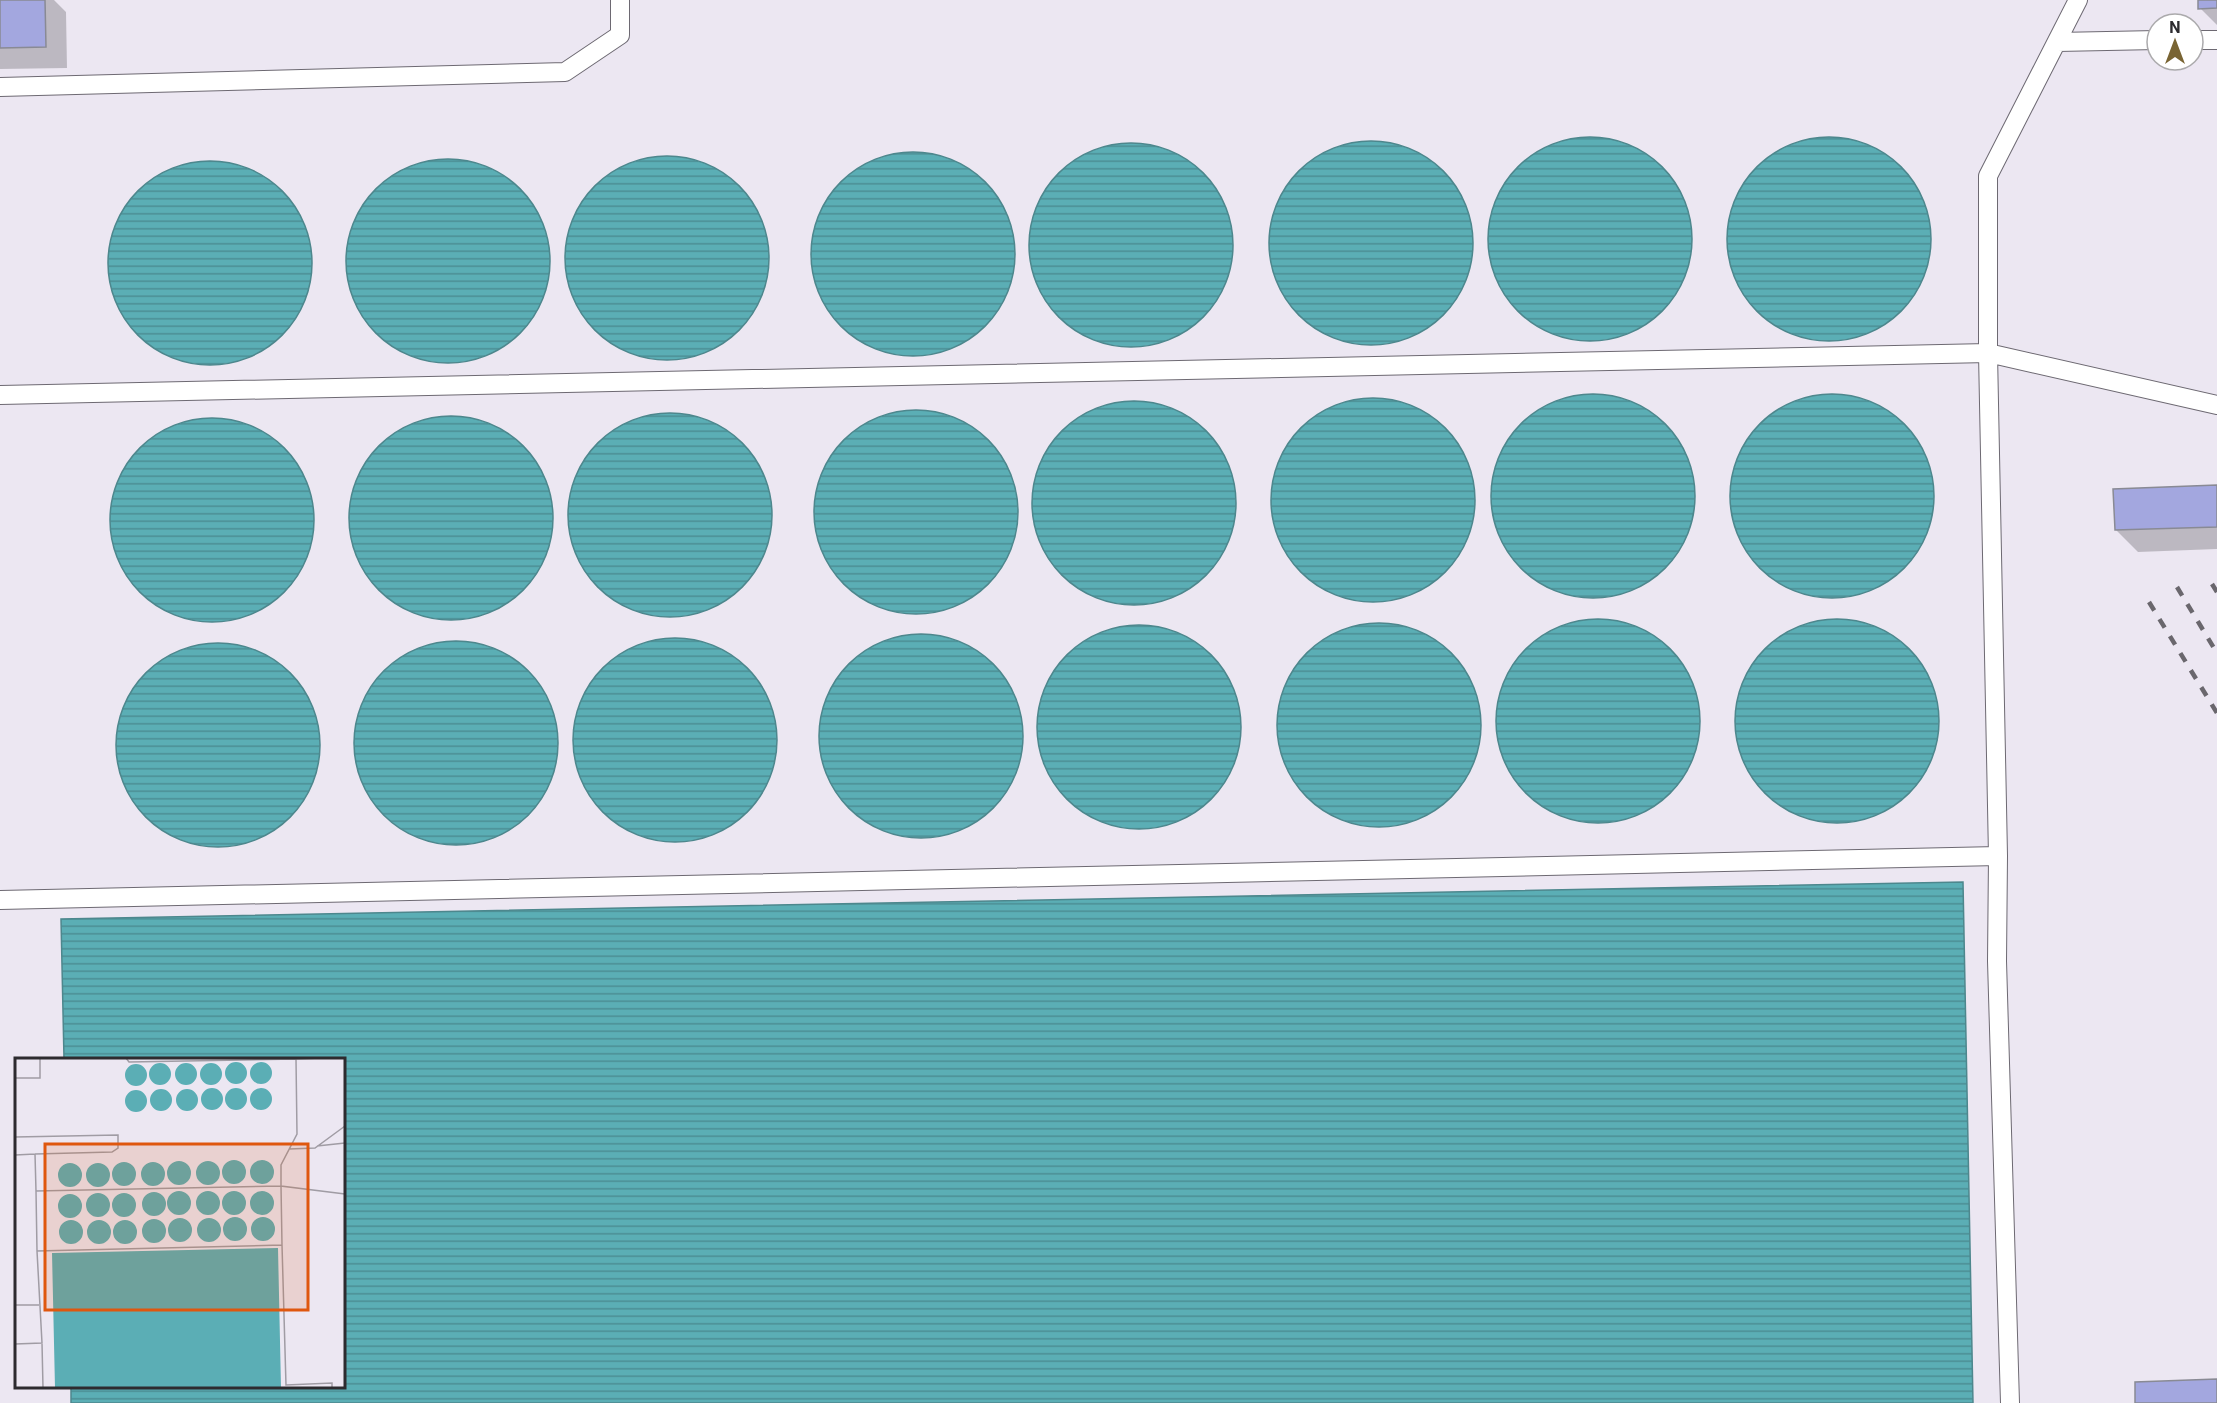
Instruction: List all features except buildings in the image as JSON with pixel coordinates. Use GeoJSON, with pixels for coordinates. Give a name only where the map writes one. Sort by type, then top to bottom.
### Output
{"type":"FeatureCollection","features":[{"type":"Feature","properties":{"kind":"lane"},"geometry":{"type":"LineString","coordinates":[[0,87],[565,72],[620,35],[620,0]]}},
{"type":"Feature","properties":{"kind":"lane"},"geometry":{"type":"LineString","coordinates":[[2010,1403],[1997,961],[1998,856],[1988,353],[1988,176],[2078,0]]}},
{"type":"Feature","properties":{"kind":"lane"},"geometry":{"type":"LineString","coordinates":[[2057,42],[2145,40]]}},
{"type":"Feature","properties":{"kind":"lane"},"geometry":{"type":"LineString","coordinates":[[0,395],[1988,353],[2217,405]]}},
{"type":"Feature","properties":{"kind":"lane"},"geometry":{"type":"LineString","coordinates":[[0,900],[1998,856]]}},
{"type":"Feature","properties":{"kind":"water"},"geometry":{"type":"Polygon","coordinates":[[[1590,137],[1610,139],[1638,149],[1655,160],[1669,174],[1684,200],[1690,219],[1692,239],[1690,259],[1680,287],[1669,304],[1655,318],[1629,333],[1610,339],[1590,341],[1570,339],[1542,329],[1525,318],[1511,304],[1496,278],[1490,259],[1488,239],[1490,219],[1500,191],[1511,174],[1525,160],[1551,145],[1570,139],[1590,137]]]}},
{"type":"Feature","properties":{"kind":"water"},"geometry":{"type":"Polygon","coordinates":[[[1829,137],[1859,141],[1877,149],[1894,160],[1908,174],[1927,209],[1931,239],[1927,269],[1919,287],[1908,304],[1894,318],[1859,337],[1829,341],[1799,337],[1781,329],[1764,318],[1750,304],[1731,269],[1727,239],[1731,209],[1739,191],[1750,174],[1764,160],[1799,141],[1829,137]]]}},
{"type":"Feature","properties":{"kind":"water"},"geometry":{"type":"Polygon","coordinates":[[[1371,141],[1401,145],[1419,153],[1436,164],[1450,178],[1469,213],[1473,243],[1469,273],[1461,291],[1450,308],[1436,322],[1401,341],[1371,345],[1341,341],[1323,333],[1306,322],[1292,308],[1273,273],[1269,243],[1273,213],[1281,195],[1292,178],[1306,164],[1341,145],[1371,141]]]}},
{"type":"Feature","properties":{"kind":"water"},"geometry":{"type":"Polygon","coordinates":[[[1131,143],[1151,145],[1179,155],[1196,166],[1210,180],[1225,206],[1231,225],[1233,245],[1231,265],[1221,293],[1210,310],[1196,324],[1170,339],[1151,345],[1131,347],[1111,345],[1083,335],[1066,324],[1052,310],[1037,284],[1031,265],[1029,245],[1031,225],[1041,197],[1052,180],[1066,166],[1092,151],[1111,145],[1131,143]]]}},
{"type":"Feature","properties":{"kind":"water"},"geometry":{"type":"Polygon","coordinates":[[[913,152],[943,156],[961,164],[978,175],[992,189],[1011,224],[1015,254],[1011,284],[1003,302],[992,319],[978,333],[943,352],[913,356],[883,352],[865,344],[848,333],[834,319],[815,284],[811,254],[815,224],[823,206],[834,189],[848,175],[883,156],[913,152]]]}},
{"type":"Feature","properties":{"kind":"water"},"geometry":{"type":"Polygon","coordinates":[[[667,156],[687,158],[715,168],[732,179],[746,193],[761,219],[767,238],[769,258],[767,278],[757,306],[746,323],[732,337],[706,352],[687,358],[667,360],[647,358],[619,348],[602,337],[588,323],[573,297],[567,278],[565,258],[567,238],[577,210],[588,193],[602,179],[628,164],[647,158],[667,156]]]}},
{"type":"Feature","properties":{"kind":"water"},"geometry":{"type":"Polygon","coordinates":[[[448,159],[478,163],[496,171],[513,182],[527,196],[546,231],[550,261],[546,291],[538,309],[527,326],[513,340],[478,359],[448,363],[418,359],[400,351],[383,340],[369,326],[350,291],[346,261],[350,231],[358,213],[369,196],[383,182],[418,163],[448,159]]]}},
{"type":"Feature","properties":{"kind":"water"},"geometry":{"type":"Polygon","coordinates":[[[210,161],[240,165],[258,173],[275,184],[289,198],[308,233],[312,263],[308,293],[300,311],[289,328],[275,342],[240,361],[210,365],[180,361],[162,353],[145,342],[131,328],[112,293],[108,263],[112,233],[120,215],[131,198],[145,184],[180,165],[210,161]]]}},
{"type":"Feature","properties":{"kind":"water"},"geometry":{"type":"Polygon","coordinates":[[[1593,394],[1623,398],[1641,406],[1658,417],[1672,431],[1691,466],[1695,496],[1691,526],[1683,544],[1672,561],[1658,575],[1623,594],[1593,598],[1563,594],[1545,586],[1528,575],[1514,561],[1495,526],[1491,496],[1495,466],[1503,448],[1514,431],[1528,417],[1563,398],[1593,394]]]}},
{"type":"Feature","properties":{"kind":"water"},"geometry":{"type":"Polygon","coordinates":[[[1832,394],[1862,398],[1880,406],[1897,417],[1911,431],[1930,466],[1934,496],[1930,526],[1922,544],[1911,561],[1897,575],[1862,594],[1832,598],[1802,594],[1784,586],[1767,575],[1753,561],[1734,526],[1730,496],[1734,466],[1742,448],[1753,431],[1767,417],[1802,398],[1832,394]]]}},
{"type":"Feature","properties":{"kind":"water"},"geometry":{"type":"Polygon","coordinates":[[[1373,398],[1393,400],[1421,410],[1438,421],[1452,435],[1467,461],[1473,480],[1475,500],[1473,520],[1463,548],[1452,565],[1438,579],[1412,594],[1393,600],[1373,602],[1353,600],[1325,590],[1308,579],[1294,565],[1279,539],[1273,520],[1271,500],[1273,480],[1283,452],[1294,435],[1308,421],[1334,406],[1353,400],[1373,398]]]}},
{"type":"Feature","properties":{"kind":"water"},"geometry":{"type":"Polygon","coordinates":[[[1134,401],[1154,403],[1182,413],[1199,424],[1213,438],[1228,464],[1234,483],[1236,503],[1234,523],[1224,551],[1213,568],[1199,582],[1173,597],[1154,603],[1134,605],[1114,603],[1086,593],[1069,582],[1055,568],[1040,542],[1034,523],[1032,503],[1034,483],[1044,455],[1055,438],[1069,424],[1095,409],[1114,403],[1134,401]]]}},
{"type":"Feature","properties":{"kind":"water"},"geometry":{"type":"Polygon","coordinates":[[[916,410],[946,414],[964,422],[981,433],[995,447],[1014,482],[1018,512],[1014,542],[1006,560],[995,577],[981,591],[946,610],[916,614],[886,610],[868,602],[851,591],[837,577],[818,542],[814,512],[818,482],[826,464],[837,447],[851,433],[886,414],[916,410]]]}},
{"type":"Feature","properties":{"kind":"water"},"geometry":{"type":"Polygon","coordinates":[[[670,413],[690,415],[718,425],[735,436],[749,450],[764,476],[770,495],[772,515],[770,535],[760,563],[749,580],[735,594],[709,609],[690,615],[670,617],[650,615],[622,605],[605,594],[591,580],[576,554],[570,535],[568,515],[570,495],[580,467],[591,450],[605,436],[631,421],[650,415],[670,413]]]}},
{"type":"Feature","properties":{"kind":"water"},"geometry":{"type":"Polygon","coordinates":[[[451,416],[481,420],[499,428],[516,439],[530,453],[549,488],[553,518],[549,548],[541,566],[530,583],[516,597],[481,616],[451,620],[421,616],[403,608],[386,597],[372,583],[353,548],[349,518],[353,488],[361,470],[372,453],[386,439],[421,420],[451,416]]]}},
{"type":"Feature","properties":{"kind":"water"},"geometry":{"type":"Polygon","coordinates":[[[212,418],[242,422],[260,430],[277,441],[291,455],[310,490],[314,520],[310,550],[302,568],[291,585],[277,599],[242,618],[212,622],[182,618],[164,610],[147,599],[133,585],[114,550],[110,520],[114,490],[122,472],[133,455],[147,441],[182,422],[212,418]]]}},
{"type":"Feature","properties":{"kind":"water"},"geometry":{"type":"Polygon","coordinates":[[[1598,619],[1628,623],[1646,631],[1663,642],[1677,656],[1696,691],[1700,721],[1696,751],[1688,769],[1677,786],[1663,800],[1628,819],[1598,823],[1568,819],[1550,811],[1533,800],[1519,786],[1500,751],[1496,721],[1500,691],[1508,673],[1519,656],[1533,642],[1568,623],[1598,619]]]}},
{"type":"Feature","properties":{"kind":"water"},"geometry":{"type":"Polygon","coordinates":[[[1837,619],[1857,621],[1885,631],[1902,642],[1916,656],[1931,682],[1937,701],[1939,721],[1937,741],[1927,769],[1916,786],[1902,800],[1876,815],[1857,821],[1837,823],[1817,821],[1789,811],[1772,800],[1758,786],[1743,760],[1737,741],[1735,721],[1737,701],[1747,673],[1758,656],[1772,642],[1798,627],[1817,621],[1837,619]]]}},
{"type":"Feature","properties":{"kind":"water"},"geometry":{"type":"Polygon","coordinates":[[[1379,623],[1399,625],[1427,635],[1444,646],[1458,660],[1473,686],[1479,705],[1481,725],[1479,745],[1469,773],[1458,790],[1444,804],[1418,819],[1399,825],[1379,827],[1359,825],[1331,815],[1314,804],[1300,790],[1285,764],[1279,745],[1277,725],[1279,705],[1289,677],[1300,660],[1314,646],[1340,631],[1359,625],[1379,623]]]}},
{"type":"Feature","properties":{"kind":"water"},"geometry":{"type":"Polygon","coordinates":[[[1139,625],[1169,629],[1187,637],[1204,648],[1218,662],[1237,697],[1241,727],[1237,757],[1229,775],[1218,792],[1204,806],[1169,825],[1139,829],[1109,825],[1091,817],[1074,806],[1060,792],[1041,757],[1037,727],[1041,697],[1049,679],[1060,662],[1074,648],[1109,629],[1139,625]]]}},
{"type":"Feature","properties":{"kind":"water"},"geometry":{"type":"Polygon","coordinates":[[[921,634],[951,638],[969,646],[986,657],[1000,671],[1019,706],[1023,736],[1019,766],[1011,784],[1000,801],[986,815],[951,834],[921,838],[891,834],[873,826],[856,815],[842,801],[823,766],[819,736],[823,706],[831,688],[842,671],[856,657],[891,638],[921,634]]]}},
{"type":"Feature","properties":{"kind":"water"},"geometry":{"type":"Polygon","coordinates":[[[675,638],[705,642],[723,650],[740,661],[754,675],[773,710],[777,740],[773,770],[765,788],[754,805],[740,819],[705,838],[675,842],[645,838],[627,830],[610,819],[596,805],[577,770],[573,740],[577,710],[585,692],[596,675],[610,661],[645,642],[675,638]]]}},
{"type":"Feature","properties":{"kind":"water"},"geometry":{"type":"Polygon","coordinates":[[[456,641],[486,645],[504,653],[521,664],[535,678],[554,713],[558,743],[554,773],[546,791],[535,808],[521,822],[486,841],[456,845],[426,841],[408,833],[391,822],[377,808],[358,773],[354,743],[358,713],[366,695],[377,678],[391,664],[426,645],[456,641]]]}},
{"type":"Feature","properties":{"kind":"water"},"geometry":{"type":"Polygon","coordinates":[[[218,643],[248,647],[266,655],[283,666],[297,680],[316,715],[320,745],[316,775],[308,793],[297,810],[283,824],[248,843],[218,847],[188,843],[170,835],[153,824],[139,810],[120,775],[116,745],[120,715],[128,697],[139,680],[153,666],[188,647],[218,643]]]}},
{"type":"Feature","properties":{"kind":"water"},"geometry":{"type":"Polygon","coordinates":[[[1963,882],[1973,1403],[71,1403],[71,1388],[345,1388],[345,1058],[64,1058],[61,919],[1963,882]]]}},
{"type":"Feature","properties":{"kind":"railway"},"geometry":{"type":"LineString","coordinates":[[2212,584],[2217,592]]}},
{"type":"Feature","properties":{"kind":"railway"},"geometry":{"type":"LineString","coordinates":[[2177,587],[2217,653]]}},
{"type":"Feature","properties":{"kind":"railway"},"geometry":{"type":"LineString","coordinates":[[2149,602],[2217,713]]}}]}
